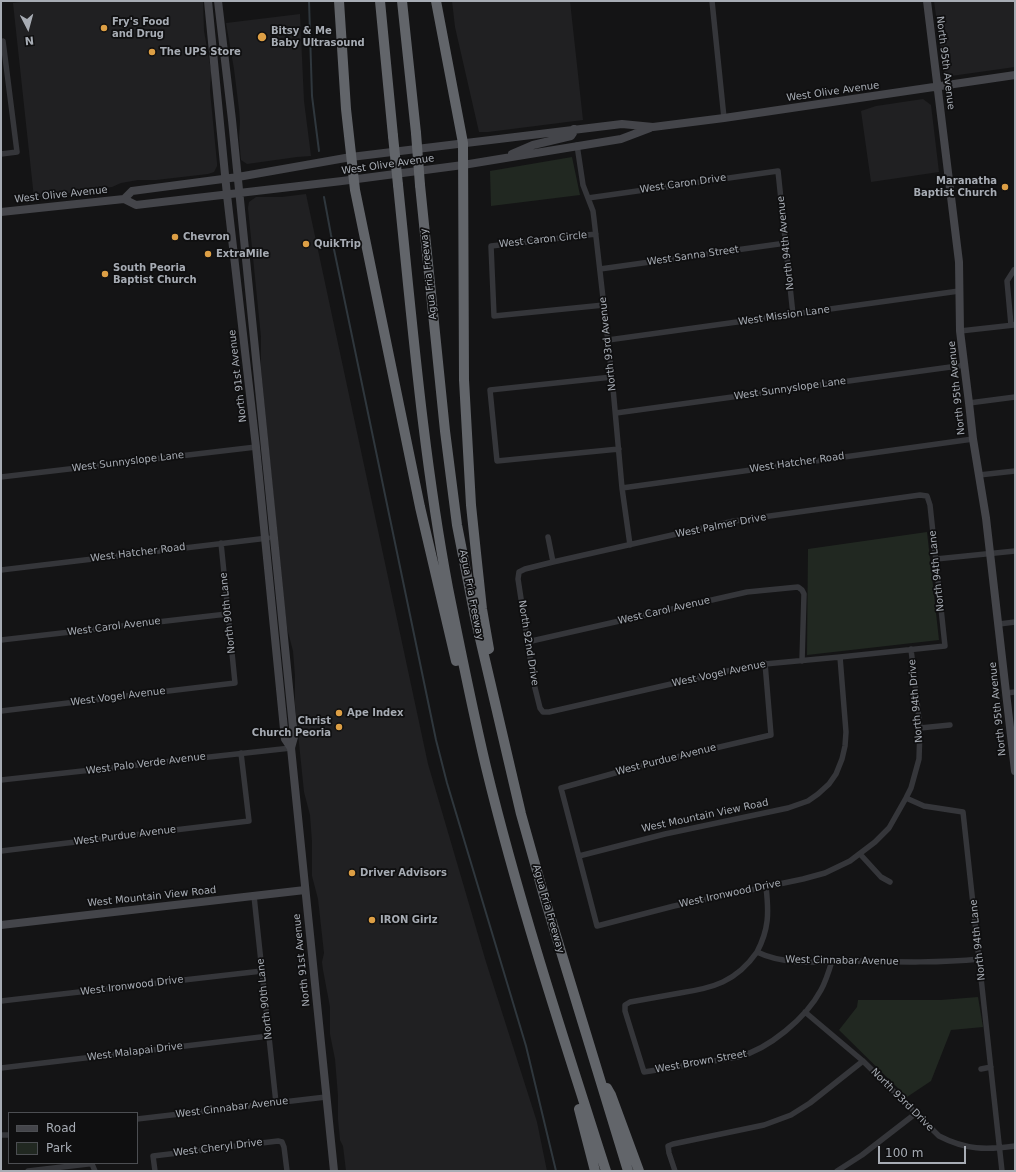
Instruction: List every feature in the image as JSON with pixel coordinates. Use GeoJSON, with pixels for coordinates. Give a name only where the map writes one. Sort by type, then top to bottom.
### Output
{"type":"FeatureCollection","features":[{"type":"Feature","properties":{"kind":"highway"},"geometry":{"type":"LineString","coordinates":[[339,1],[346,109],[354,180],[420,506],[440,586],[458,671],[472,704]]}},
{"type":"Feature","properties":{"kind":"highway","name":"Agua Fria Freeway"},"geometry":{"type":"LineString","coordinates":[[380,1],[398,185],[429,468],[442,552],[472,704],[496,805],[573,1069],[606,1171]]}},
{"type":"Feature","properties":{"kind":"highway","name":"Agua Fria Freeway"},"geometry":{"type":"LineString","coordinates":[[402,1],[445,431],[457,525],[475,617],[522,814],[544,896],[628,1171]]}},
{"type":"Feature","properties":{"kind":"highway"},"geometry":{"type":"LineString","coordinates":[[436,1],[463,143],[463,359],[471,505],[479,581],[486,634],[522,814]]}},
{"type":"Feature","properties":{"kind":"highway"},"geometry":{"type":"LineString","coordinates":[[595,1067],[611,1095],[639,1171]]}},
{"type":"Feature","properties":{"kind":"highway"},"geometry":{"type":"LineString","coordinates":[[573,1069],[574,1091],[595,1171]]}},
{"type":"Feature","properties":{"kind":"main road","name":"North 91st Avenue"},"geometry":{"type":"LineString","coordinates":[[208,1],[225,179],[256,446],[285,739],[291,748]]}},
{"type":"Feature","properties":{"kind":"main road","name":"North 91st Avenue"},"geometry":{"type":"LineString","coordinates":[[218,1],[240,193],[275,537],[294,737],[291,748],[334,1171]]}},
{"type":"Feature","properties":{"kind":"main road","name":"North 95th Avenue"},"geometry":{"type":"LineString","coordinates":[[927,1],[958,262],[960,331],[973,439],[991,554],[1015,771]]}},
{"type":"Feature","properties":{"kind":"main road","name":"West Olive Avenue"},"geometry":{"type":"LineString","coordinates":[[124,199],[132,191],[225,179],[351,158],[622,124],[653,127],[1015,75]]}},
{"type":"Feature","properties":{"kind":"main road","name":"West Olive Avenue"},"geometry":{"type":"LineString","coordinates":[[1,212],[124,199],[136,205],[354,180],[622,139],[653,127]]}},
{"type":"Feature","properties":{"kind":"main road"},"geometry":{"type":"LineString","coordinates":[[506,157],[533,145],[571,136],[574,129]]}},
{"type":"Feature","properties":{"kind":"main road"},"geometry":{"type":"LineString","coordinates":[[238,289],[249,288]]}},
{"type":"Feature","properties":{"kind":"main road"},"geometry":{"type":"LineString","coordinates":[[247,363],[256,362]]}},
{"type":"Feature","properties":{"kind":"main road"},"geometry":{"type":"LineString","coordinates":[[256,446],[265,446]]}},
{"type":"Feature","properties":{"kind":"main road"},"geometry":{"type":"LineString","coordinates":[[276,641],[285,640]]}},
{"type":"Feature","properties":{"kind":"main road","name":"West Mountain View Road"},"geometry":{"type":"LineString","coordinates":[[1,925],[305,890]]}},
{"type":"Feature","properties":{"kind":"street"},"geometry":{"type":"LineString","coordinates":[[712,1],[724,118]]}},
{"type":"Feature","properties":{"kind":"street"},"geometry":{"type":"LineString","coordinates":[[1,154],[17,152],[2,41]]}},
{"type":"Feature","properties":{"kind":"street","name":"North 93rd Avenue"},"geometry":{"type":"LineString","coordinates":[[577,146],[583,185],[593,211],[616,413],[622,488],[630,545]]}},
{"type":"Feature","properties":{"kind":"street","name":"West Caron Drive"},"geometry":{"type":"LineString","coordinates":[[588,198],[778,171]]}},
{"type":"Feature","properties":{"kind":"street","name":"North 94th Avenue"},"geometry":{"type":"LineString","coordinates":[[778,171],[793,315]]}},
{"type":"Feature","properties":{"kind":"street","name":"West Caron Circle"},"geometry":{"type":"LineString","coordinates":[[596,234],[491,246],[494,316],[604,305]]}},
{"type":"Feature","properties":{"kind":"street","name":"West Sanna Street"},"geometry":{"type":"LineString","coordinates":[[600,269],[786,243]]}},
{"type":"Feature","properties":{"kind":"street"},"geometry":{"type":"LineString","coordinates":[[960,331],[1013,325],[1007,281],[1014,270]]}},
{"type":"Feature","properties":{"kind":"street","name":"West Mission Lane"},"geometry":{"type":"LineString","coordinates":[[608,340],[959,291]]}},
{"type":"Feature","properties":{"kind":"street","name":"West Sunnyslope Lane"},"geometry":{"type":"LineString","coordinates":[[616,413],[965,365]]}},
{"type":"Feature","properties":{"kind":"street"},"geometry":{"type":"LineString","coordinates":[[612,377],[490,390],[497,461],[619,449]]}},
{"type":"Feature","properties":{"kind":"street"},"geometry":{"type":"LineString","coordinates":[[969,403],[1015,397]]}},
{"type":"Feature","properties":{"kind":"street","name":"West Hatcher Road"},"geometry":{"type":"LineString","coordinates":[[622,488],[973,439]]}},
{"type":"Feature","properties":{"kind":"street","name":"West Sunnyslope Lane"},"geometry":{"type":"LineString","coordinates":[[1,477],[256,446]]}},
{"type":"Feature","properties":{"kind":"street"},"geometry":{"type":"LineString","coordinates":[[979,475],[1015,471]]}},
{"type":"Feature","properties":{"kind":"street","name":"West Palmer Drive"},"geometry":{"type":"LineString","coordinates":[[519,572],[553,562],[741,520],[920,495],[927,496]]}},
{"type":"Feature","properties":{"kind":"street","name":"North 94th Lane"},"geometry":{"type":"LineString","coordinates":[[927,496],[930,504],[945,646]]}},
{"type":"Feature","properties":{"kind":"street","name":"West Hatcher Road"},"geometry":{"type":"LineString","coordinates":[[1,570],[275,537]]}},
{"type":"Feature","properties":{"kind":"street"},"geometry":{"type":"LineString","coordinates":[[548,537],[553,562]]}},
{"type":"Feature","properties":{"kind":"street","name":"North 90th Lane"},"geometry":{"type":"LineString","coordinates":[[220,543],[235,683]]}},
{"type":"Feature","properties":{"kind":"street"},"geometry":{"type":"LineString","coordinates":[[936,560],[1015,551]]}},
{"type":"Feature","properties":{"kind":"street","name":"North 92nd Drive"},"geometry":{"type":"LineString","coordinates":[[519,572],[518,579],[534,684],[540,708],[543,712]]}},
{"type":"Feature","properties":{"kind":"street","name":"West Carol Avenue"},"geometry":{"type":"LineString","coordinates":[[528,642],[747,592],[798,587],[804,594],[802,661]]}},
{"type":"Feature","properties":{"kind":"street","name":"West Carol Avenue"},"geometry":{"type":"LineString","coordinates":[[1,640],[227,614]]}},
{"type":"Feature","properties":{"kind":"street"},"geometry":{"type":"LineString","coordinates":[[999,624],[1015,622]]}},
{"type":"Feature","properties":{"kind":"street","name":"West Vogel Avenue"},"geometry":{"type":"LineString","coordinates":[[543,712],[549,712],[765,663],[802,661],[945,646]]}},
{"type":"Feature","properties":{"kind":"street","name":"North 94th Drive"},"geometry":{"type":"LineString","coordinates":[[860,854],[875,842],[888,828],[906,798],[914,781],[919,759],[920,728],[911,649]]}},
{"type":"Feature","properties":{"kind":"street","name":"West Mountain View Road"},"geometry":{"type":"LineString","coordinates":[[579,856],[665,834],[788,808],[808,800],[818,794],[829,784],[838,770],[846,746],[840,657]]}},
{"type":"Feature","properties":{"kind":"street","name":"West Purdue Avenue"},"geometry":{"type":"LineString","coordinates":[[579,856],[561,788],[651,763],[771,735],[765,663]]}},
{"type":"Feature","properties":{"kind":"street","name":"West Vogel Avenue"},"geometry":{"type":"LineString","coordinates":[[1,711],[235,683]]}},
{"type":"Feature","properties":{"kind":"street"},"geometry":{"type":"LineString","coordinates":[[1006,693],[1015,692]]}},
{"type":"Feature","properties":{"kind":"street"},"geometry":{"type":"LineString","coordinates":[[920,728],[950,725]]}},
{"type":"Feature","properties":{"kind":"street","name":"West Palo Verde Avenue"},"geometry":{"type":"LineString","coordinates":[[1,780],[291,748]]}},
{"type":"Feature","properties":{"kind":"street","name":"West Purdue Avenue"},"geometry":{"type":"LineString","coordinates":[[1,851],[249,821],[241,753]]}},
{"type":"Feature","properties":{"kind":"street","name":"North 94th Lane"},"geometry":{"type":"LineString","coordinates":[[906,798],[924,806],[963,812],[1002,1171]]}},
{"type":"Feature","properties":{"kind":"street"},"geometry":{"type":"LineString","coordinates":[[860,854],[881,877],[890,882]]}},
{"type":"Feature","properties":{"kind":"street","name":"West Ironwood Drive"},"geometry":{"type":"LineString","coordinates":[[579,856],[597,926],[674,906],[825,873],[842,866],[860,854]]}},
{"type":"Feature","properties":{"kind":"street"},"geometry":{"type":"LineString","coordinates":[[757,952],[765,934],[768,918],[766,887]]}},
{"type":"Feature","properties":{"kind":"street","name":"North 90th Lane"},"geometry":{"type":"LineString","coordinates":[[254,896],[276,1103]]}},
{"type":"Feature","properties":{"kind":"street","name":"West Cinnabar Avenue"},"geometry":{"type":"LineString","coordinates":[[757,952],[773,959],[786,961],[950,962],[980,959]]}},
{"type":"Feature","properties":{"kind":"street","name":"West Brown Street"},"geometry":{"type":"LineString","coordinates":[[757,952],[747,965],[722,983],[706,989],[630,1002],[626,1005],[625,1011],[644,1072],[746,1055],[769,1043],[805,1012],[821,991],[827,979],[832,961]]}},
{"type":"Feature","properties":{"kind":"street","name":"West Ironwood Drive"},"geometry":{"type":"LineString","coordinates":[[1,1001],[262,971]]}},
{"type":"Feature","properties":{"kind":"street","name":"North 93rd Drive"},"geometry":{"type":"LineString","coordinates":[[805,1012],[863,1061],[939,1136],[954,1143],[974,1148],[1000,1148],[1015,1146]]}},
{"type":"Feature","properties":{"kind":"street","name":"West Malapai Drive"},"geometry":{"type":"LineString","coordinates":[[1,1068],[269,1036]]}},
{"type":"Feature","properties":{"kind":"street"},"geometry":{"type":"LineString","coordinates":[[675,1171],[668,1146],[764,1125],[791,1115],[810,1103],[863,1061]]}},
{"type":"Feature","properties":{"kind":"street"},"geometry":{"type":"LineString","coordinates":[[981,1068],[991,1068]]}},
{"type":"Feature","properties":{"kind":"street","name":"West Cinnabar Avenue"},"geometry":{"type":"LineString","coordinates":[[138,1119],[326,1097]]}},
{"type":"Feature","properties":{"kind":"street"},"geometry":{"type":"LineString","coordinates":[[837,1171],[862,1155],[915,1114]]}},
{"type":"Feature","properties":{"kind":"street","name":"West Cheryl Drive"},"geometry":{"type":"LineString","coordinates":[[155,1171],[153,1156],[278,1141],[282,1142],[284,1147],[287,1171]]}},
{"type":"Feature","properties":{"kind":"street"},"geometry":{"type":"LineString","coordinates":[[28,1171],[92,1164],[95,1171]]}},
{"type":"Feature","properties":{"kind":"shaded area"},"geometry":{"type":"Polygon","coordinates":[[[28,1],[203,1],[204,31],[211,70],[210,91],[217,163],[214,172],[156,180],[138,180],[121,183],[112,187],[34,198],[13,3],[28,1]]]}},
{"type":"Feature","properties":{"kind":"shaded area"},"geometry":{"type":"Polygon","coordinates":[[[452,1],[570,1],[583,120],[479,132],[455,27],[452,1]]]}},
{"type":"Feature","properties":{"kind":"shaded area"},"geometry":{"type":"Polygon","coordinates":[[[934,1],[1015,1],[1015,67],[951,76],[945,73],[934,1]]]}},
{"type":"Feature","properties":{"kind":"shaded area"},"geometry":{"type":"Polygon","coordinates":[[[300,14],[304,101],[311,156],[247,164],[241,160],[239,109],[226,23],[300,14]]]}},
{"type":"Feature","properties":{"kind":"shaded area"},"geometry":{"type":"Polygon","coordinates":[[[923,99],[931,105],[939,172],[871,182],[861,111],[876,106],[923,99]]]}},
{"type":"Feature","properties":{"kind":"shaded area"},"geometry":{"type":"Polygon","coordinates":[[[306,194],[428,764],[486,962],[537,1122],[547,1171],[346,1171],[343,1146],[340,1140],[335,1059],[330,1034],[330,1007],[322,962],[324,953],[318,899],[312,876],[310,815],[304,792],[295,704],[293,651],[287,628],[283,594],[261,369],[261,337],[248,208],[249,202],[256,197],[282,197],[306,194]]]}},
{"type":"Feature","properties":{"kind":"green space"},"geometry":{"type":"Polygon","coordinates":[[[572,157],[580,195],[491,206],[490,171],[572,157]]]}},
{"type":"Feature","properties":{"kind":"green space"},"geometry":{"type":"Polygon","coordinates":[[[927,532],[939,640],[807,655],[808,549],[927,532]]]}},
{"type":"Feature","properties":{"kind":"green space"},"geometry":{"type":"Polygon","coordinates":[[[978,997],[983,1027],[951,1030],[931,1081],[907,1097],[839,1030],[857,1007],[858,1000],[941,1000],[978,997]]]}},
{"type":"Feature","properties":{"kind":"waterway"},"geometry":{"type":"LineString","coordinates":[[309,1],[312,96],[319,151]]}},
{"type":"Feature","properties":{"kind":"waterway"},"geometry":{"type":"LineString","coordinates":[[324,197],[436,740],[447,783],[526,1046],[556,1171]]}},
{"type":"Feature","properties":{"kind":"place","name":"Fry's Food and Drug"},"geometry":{"type":"Point","coordinates":[104,28]}},
{"type":"Feature","properties":{"kind":"place","name":"Bitsy & Me Baby Ultrasound"},"geometry":{"type":"Point","coordinates":[262,37]}},
{"type":"Feature","properties":{"kind":"place","name":"The UPS Store"},"geometry":{"type":"Point","coordinates":[152,52]}},
{"type":"Feature","properties":{"kind":"place","name":"Maranatha Baptist Church"},"geometry":{"type":"Point","coordinates":[1005,187]}},
{"type":"Feature","properties":{"kind":"place","name":"Chevron"},"geometry":{"type":"Point","coordinates":[175,237]}},
{"type":"Feature","properties":{"kind":"place","name":"QuikTrip"},"geometry":{"type":"Point","coordinates":[306,244]}},
{"type":"Feature","properties":{"kind":"place","name":"ExtraMile"},"geometry":{"type":"Point","coordinates":[208,254]}},
{"type":"Feature","properties":{"kind":"place","name":"South Peoria Baptist Church"},"geometry":{"type":"Point","coordinates":[105,274]}},
{"type":"Feature","properties":{"kind":"place","name":"Ape Index"},"geometry":{"type":"Point","coordinates":[339,713]}},
{"type":"Feature","properties":{"kind":"place","name":"Christ Church Peoria"},"geometry":{"type":"Point","coordinates":[339,727]}},
{"type":"Feature","properties":{"kind":"place","name":"Driver Advisors"},"geometry":{"type":"Point","coordinates":[352,873]}},
{"type":"Feature","properties":{"kind":"place","name":"IRON Girlz"},"geometry":{"type":"Point","coordinates":[372,920]}}]}
